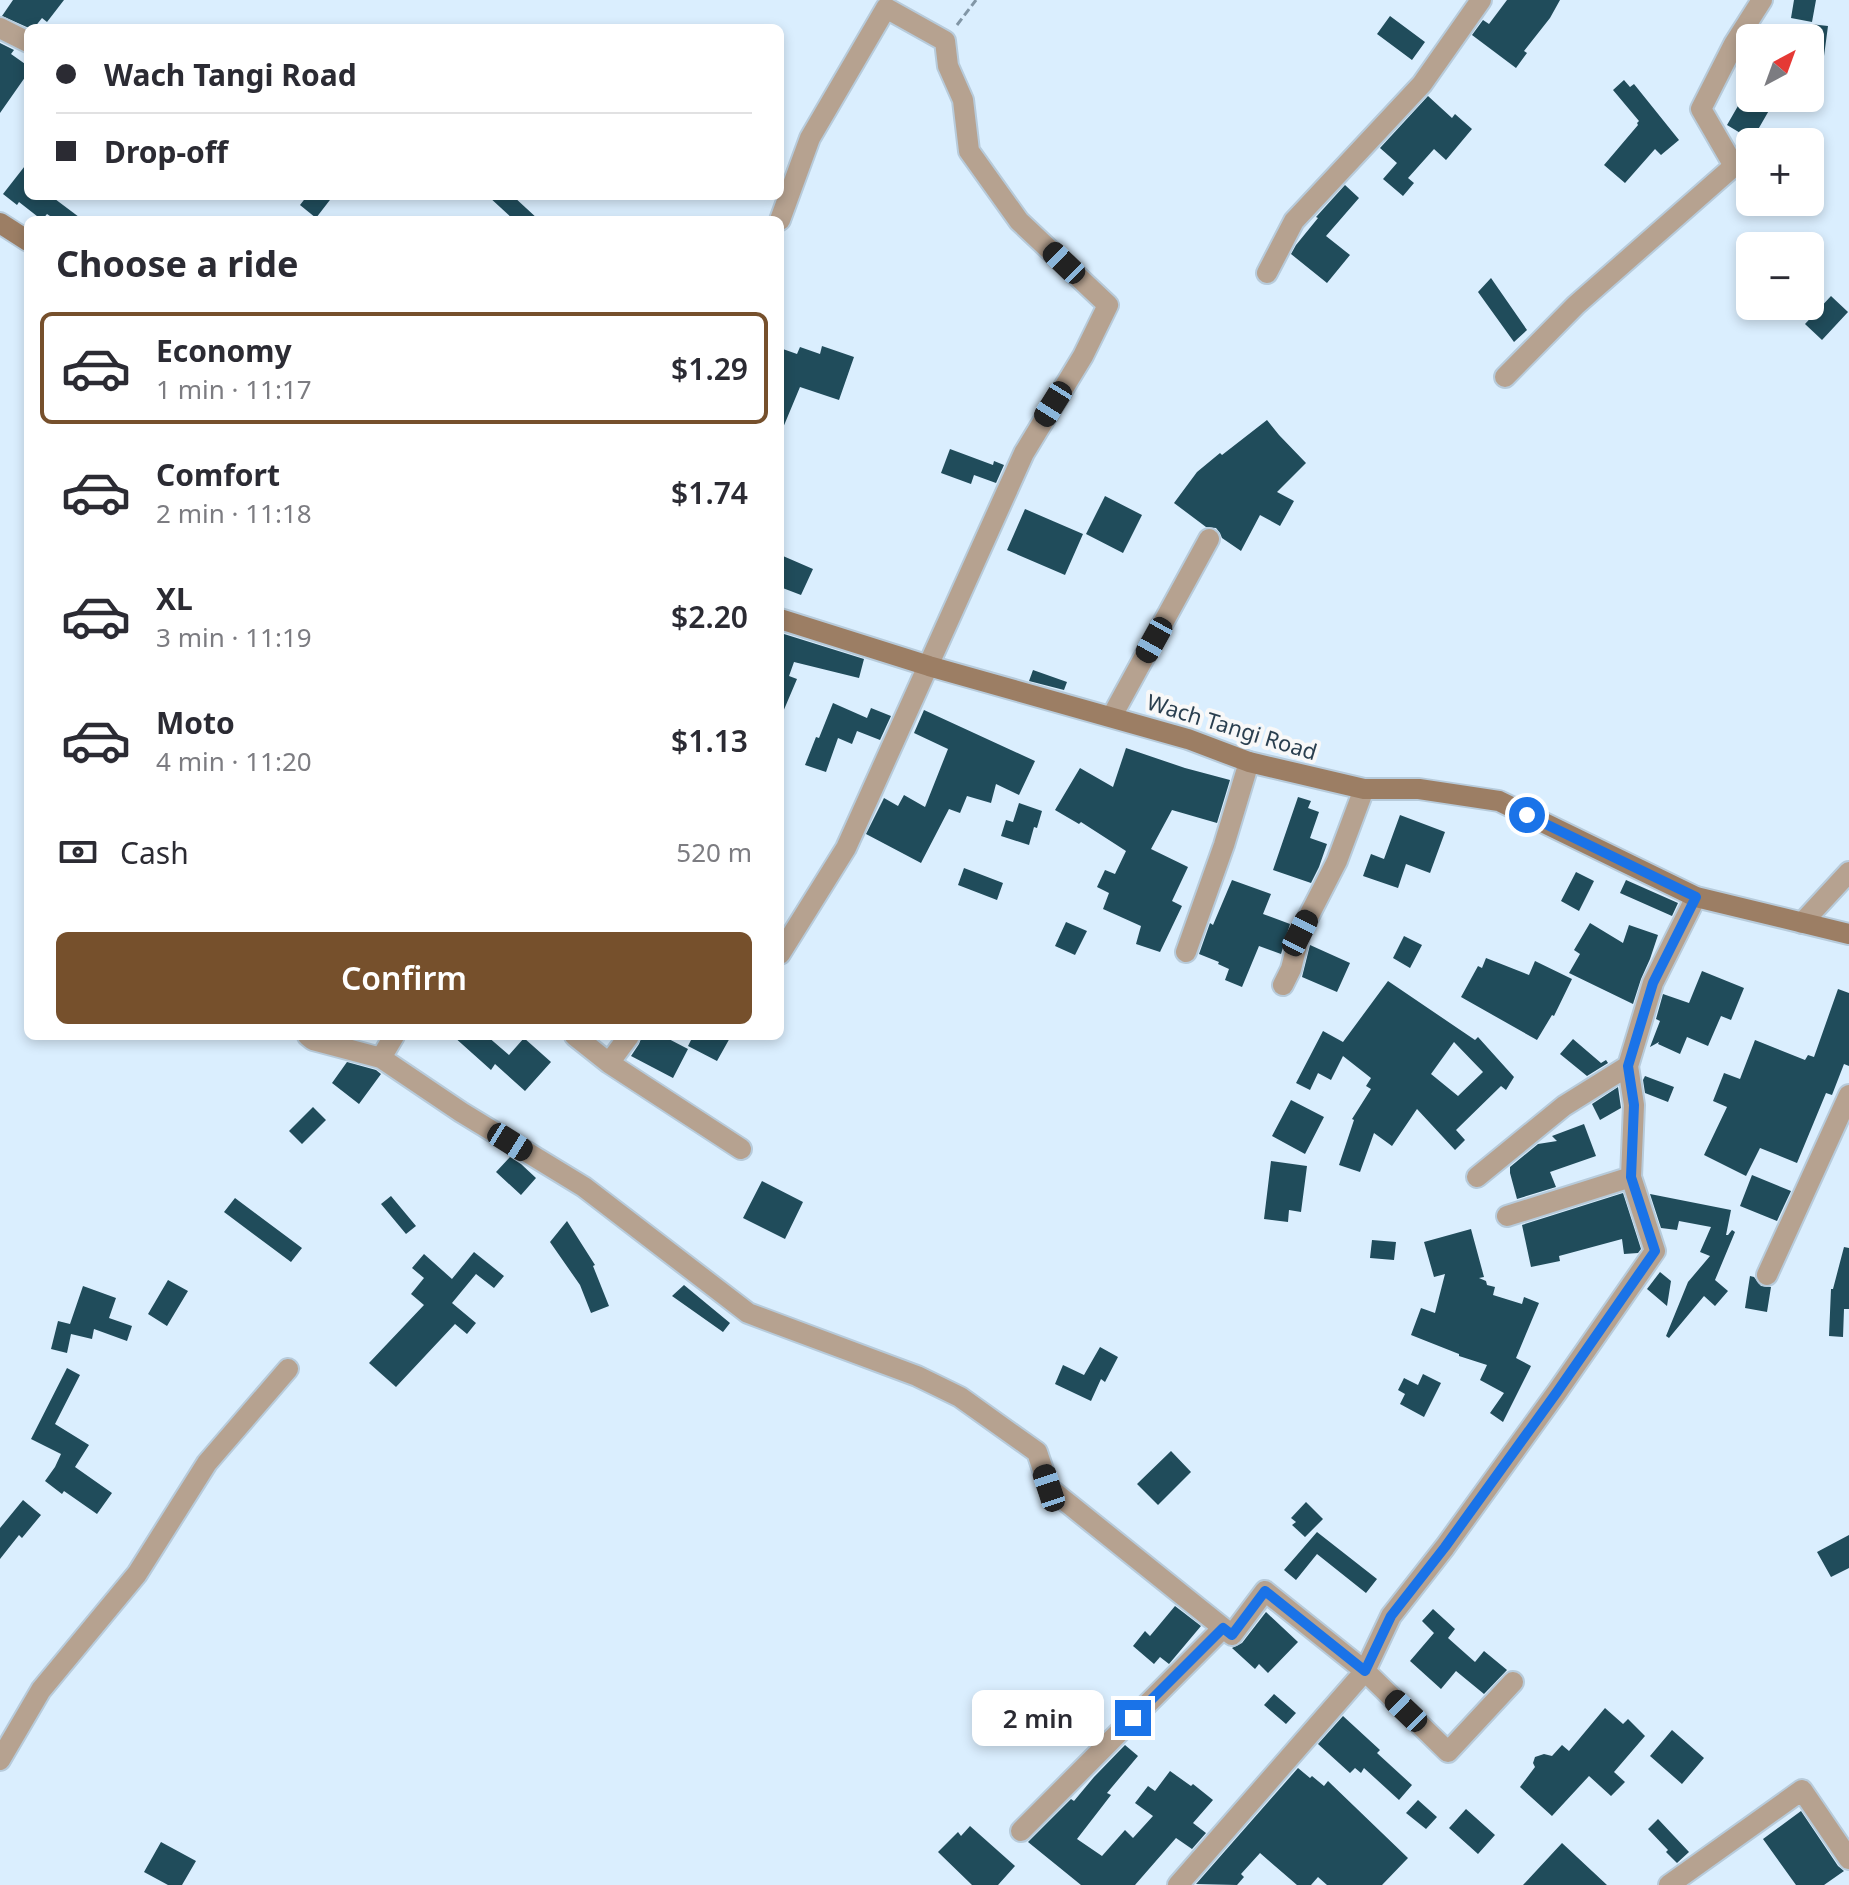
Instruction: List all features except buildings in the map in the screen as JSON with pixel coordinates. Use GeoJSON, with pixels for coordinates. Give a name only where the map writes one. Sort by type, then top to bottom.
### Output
{"type":"FeatureCollection","features":[{"type":"Feature","properties":{"kind":"main road"},"geometry":{"type":"LineString","coordinates":[[0,223],[24,238]]}},
{"type":"Feature","properties":{"kind":"main road","name":"Wach Tangi Road"},"geometry":{"type":"LineString","coordinates":[[784,620],[929,666],[1188,739],[1249,762],[1364,789],[1419,789],[1499,801],[1696,897],[1849,934]]}},
{"type":"Feature","properties":{"kind":"street"},"geometry":{"type":"LineString","coordinates":[[1267,273],[1294,221],[1422,84],[1481,0]]}},
{"type":"Feature","properties":{"kind":"street"},"geometry":{"type":"LineString","coordinates":[[1505,377],[1576,305],[1734,166],[1701,109],[1734,44],[1762,0]]}},
{"type":"Feature","properties":{"kind":"street"},"geometry":{"type":"LineString","coordinates":[[781,216],[810,138],[886,8],[945,41],[948,66],[963,100],[969,151],[1019,221],[1108,305],[1083,356],[1024,453],[846,848],[784,948]]}},
{"type":"Feature","properties":{"kind":"street"},"geometry":{"type":"LineString","coordinates":[[0,28],[24,40]]}},
{"type":"Feature","properties":{"kind":"street"},"geometry":{"type":"LineString","coordinates":[[1112,716],[1209,539]]}},
{"type":"Feature","properties":{"kind":"street"},"geometry":{"type":"LineString","coordinates":[[1186,952],[1249,762]]}},
{"type":"Feature","properties":{"kind":"street"},"geometry":{"type":"LineString","coordinates":[[1283,985],[1291,969],[1300,933],[1337,861],[1364,789]]}},
{"type":"Feature","properties":{"kind":"street"},"geometry":{"type":"LineString","coordinates":[[1802,923],[1849,872]]}},
{"type":"Feature","properties":{"kind":"street"},"geometry":{"type":"LineString","coordinates":[[1178,1885],[1365,1671],[1391,1616],[1445,1547],[1655,1251],[1631,1177],[1634,1105],[1628,1066],[1653,983],[1696,897]]}},
{"type":"Feature","properties":{"kind":"street"},"geometry":{"type":"LineString","coordinates":[[313,1040],[381,1058],[461,1112],[584,1187],[748,1313],[917,1376],[960,1397],[1037,1452],[1049,1488],[1232,1635],[1265,1591],[1365,1671],[1448,1752],[1513,1682]]}},
{"type":"Feature","properties":{"kind":"street"},"geometry":{"type":"LineString","coordinates":[[381,1058],[392,1040]]}},
{"type":"Feature","properties":{"kind":"street"},"geometry":{"type":"LineString","coordinates":[[580,1040],[609,1063],[741,1149]]}},
{"type":"Feature","properties":{"kind":"street"},"geometry":{"type":"LineString","coordinates":[[609,1063],[626,1040]]}},
{"type":"Feature","properties":{"kind":"street"},"geometry":{"type":"LineString","coordinates":[[1477,1177],[1564,1106],[1628,1066]]}},
{"type":"Feature","properties":{"kind":"street"},"geometry":{"type":"LineString","coordinates":[[1767,1275],[1849,1095]]}},
{"type":"Feature","properties":{"kind":"street"},"geometry":{"type":"LineString","coordinates":[[1507,1216],[1631,1177]]}},
{"type":"Feature","properties":{"kind":"street"},"geometry":{"type":"LineString","coordinates":[[0,1760],[41,1690],[137,1574],[207,1463],[288,1369]]}},
{"type":"Feature","properties":{"kind":"street"},"geometry":{"type":"LineString","coordinates":[[1021,1831],[1223,1628]]}},
{"type":"Feature","properties":{"kind":"street"},"geometry":{"type":"LineString","coordinates":[[1669,1885],[1802,1790],[1849,1859]]}},
{"type":"Feature","properties":{"kind":"path"},"geometry":{"type":"LineString","coordinates":[[945,41],[976,0]]}},
{"type":"Feature","properties":{"kind":"route"},"geometry":{"type":"LineString","coordinates":[[1133,1718],[1223,1628],[1232,1635],[1265,1591],[1365,1671],[1391,1616],[1445,1547],[1655,1251],[1631,1177],[1634,1105],[1628,1066],[1653,983],[1696,897],[1527,815]]}}]}
